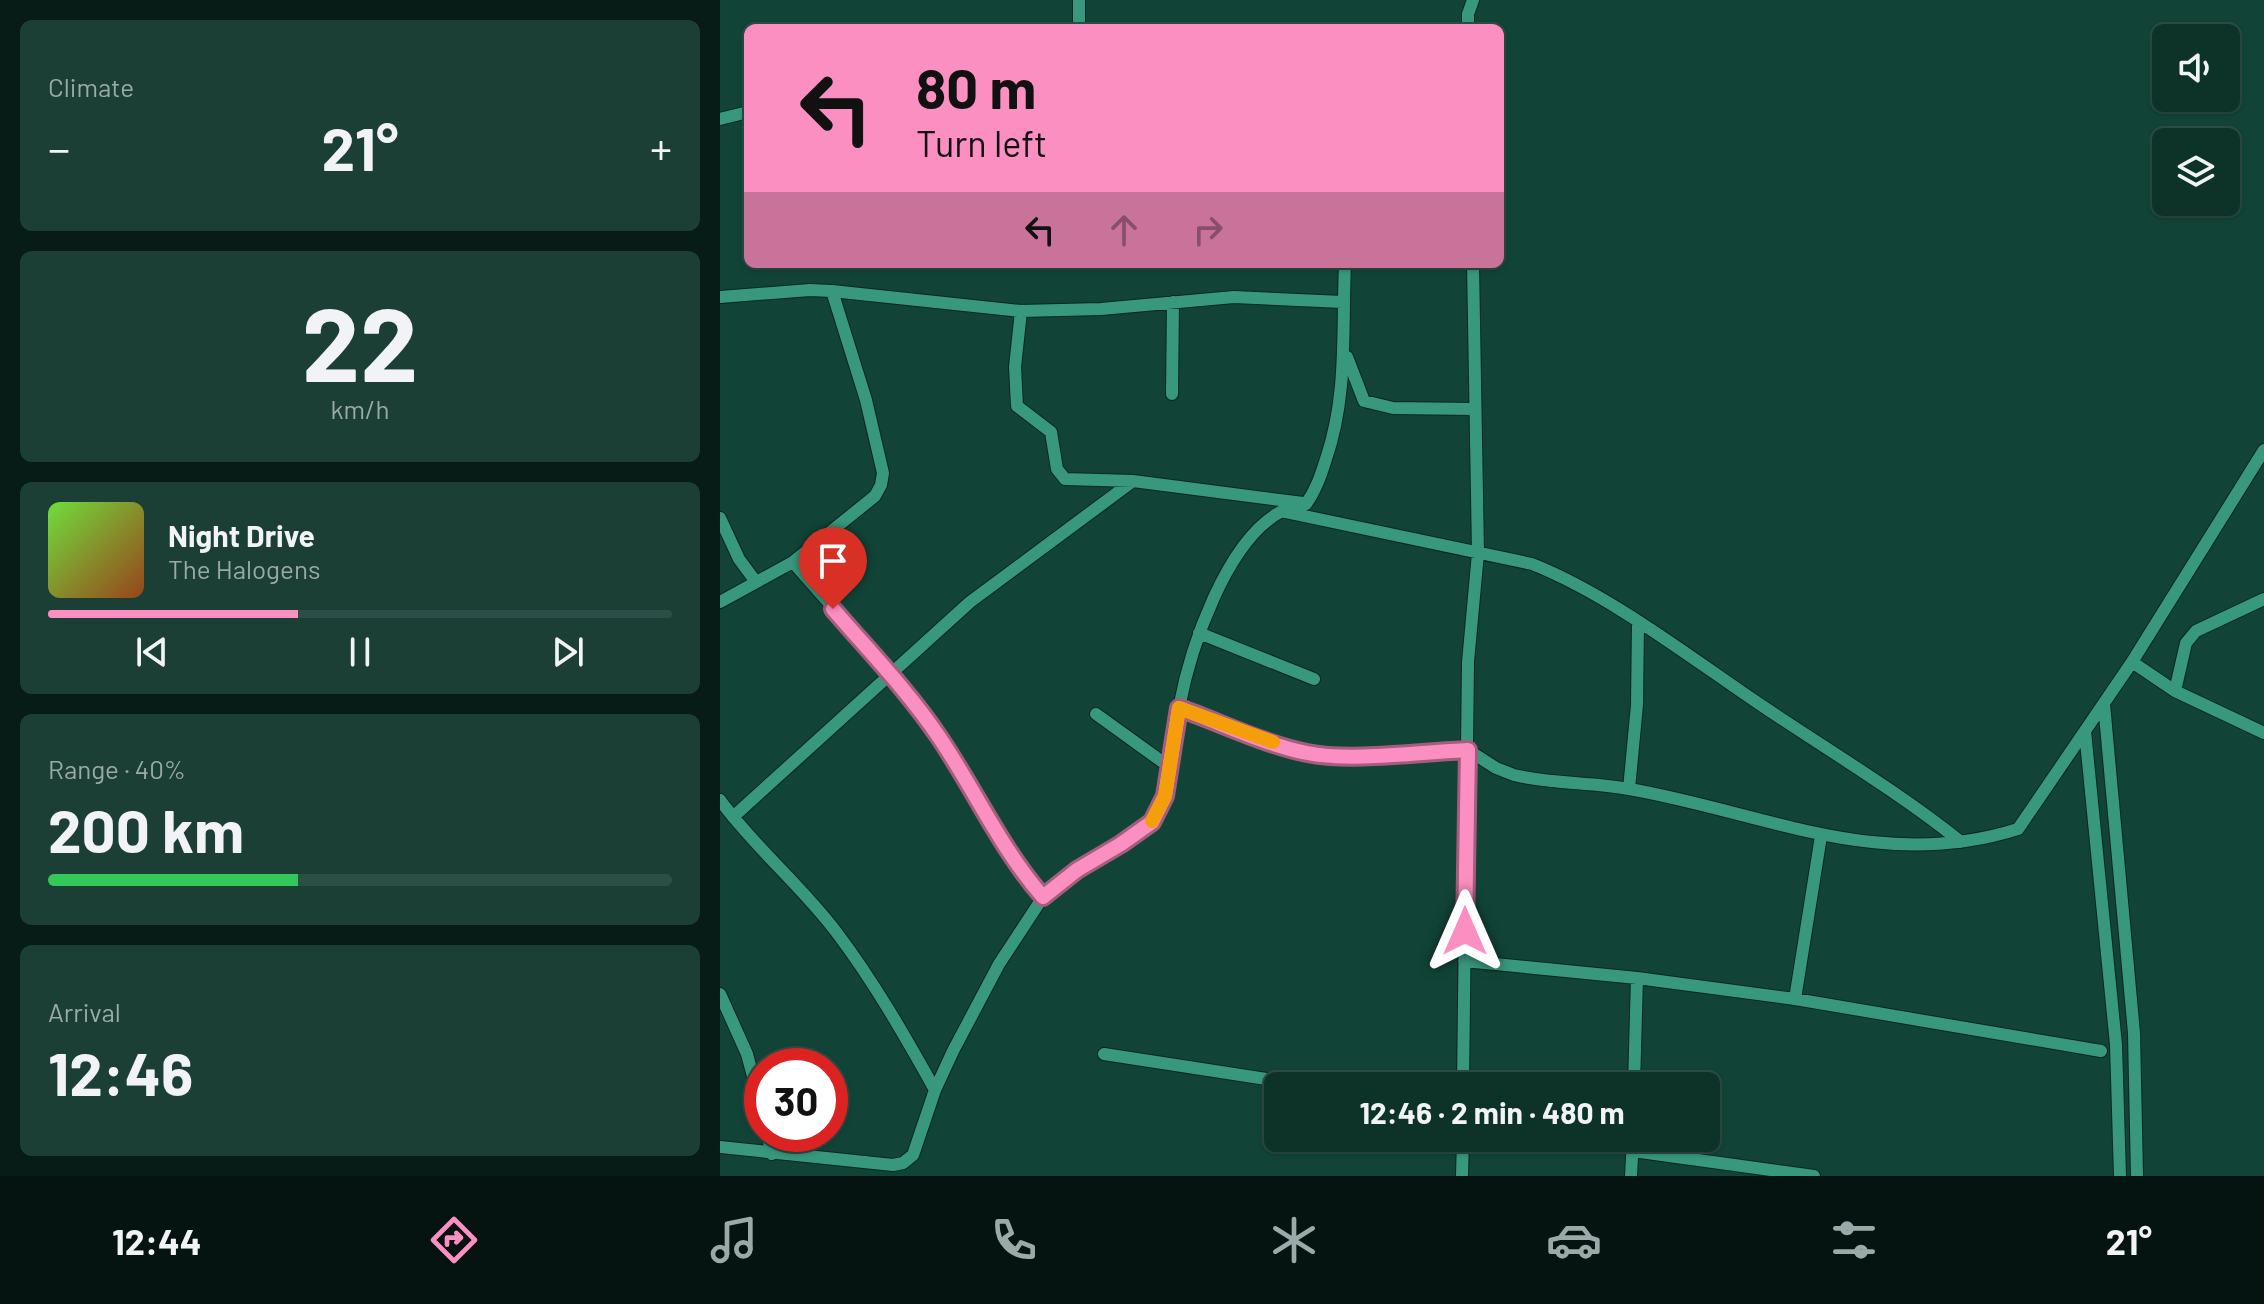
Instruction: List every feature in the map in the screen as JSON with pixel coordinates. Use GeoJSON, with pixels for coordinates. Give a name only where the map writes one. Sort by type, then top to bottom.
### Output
{"type":"FeatureCollection","features":[{"type":"Feature","properties":{"kind":"street"},"geometry":{"type":"LineString","coordinates":[[1078,24],[1079,0]]}},
{"type":"Feature","properties":{"kind":"street"},"geometry":{"type":"LineString","coordinates":[[1468,24],[1473,0]]}},
{"type":"Feature","properties":{"kind":"street"},"geometry":{"type":"LineString","coordinates":[[720,119],[744,113]]}},
{"type":"Feature","properties":{"kind":"street"},"geometry":{"type":"LineString","coordinates":[[720,1147],[893,1165],[903,1163],[913,1155],[935,1090],[999,964],[1043,897],[1077,870],[1152,822],[1165,796],[1188,662],[1225,573],[1264,524],[1283,511],[1306,504],[1319,482],[1339,413],[1345,350],[1345,268]]}},
{"type":"Feature","properties":{"kind":"street"},"geometry":{"type":"LineString","coordinates":[[1463,1072],[1468,662],[1478,553],[1473,268]]}},
{"type":"Feature","properties":{"kind":"street"},"geometry":{"type":"LineString","coordinates":[[720,297],[832,291],[1021,311],[1101,309],[1234,297],[1343,302]]}},
{"type":"Feature","properties":{"kind":"street"},"geometry":{"type":"LineString","coordinates":[[720,602],[793,562],[875,496],[881,485],[883,473],[866,400],[832,291]]}},
{"type":"Feature","properties":{"kind":"street"},"geometry":{"type":"LineString","coordinates":[[1172,394],[1173,302]]}},
{"type":"Feature","properties":{"kind":"street"},"geometry":{"type":"LineString","coordinates":[[1021,311],[1015,399],[1021,411],[1051,432],[1060,475],[1070,480],[1133,481],[1306,504]]}},
{"type":"Feature","properties":{"kind":"street"},"geometry":{"type":"LineString","coordinates":[[1345,350],[1364,401],[1393,408],[1475,409]]}},
{"type":"Feature","properties":{"kind":"street"},"geometry":{"type":"LineString","coordinates":[[1179,708],[1309,754],[1333,756],[1468,750],[1514,775],[1629,789],[1821,836],[1884,845],[1961,842],[1993,837],[2018,829],[2132,662],[2264,450]]}},
{"type":"Feature","properties":{"kind":"street"},"geometry":{"type":"LineString","coordinates":[[733,817],[970,602],[1133,481]]}},
{"type":"Feature","properties":{"kind":"street"},"geometry":{"type":"LineString","coordinates":[[1283,511],[1532,564],[1554,573],[1638,622],[1894,792],[1961,842]]}},
{"type":"Feature","properties":{"kind":"street"},"geometry":{"type":"LineString","coordinates":[[720,518],[739,559],[756,582]]}},
{"type":"Feature","properties":{"kind":"street"},"geometry":{"type":"LineString","coordinates":[[793,562],[892,675],[939,737],[1020,870],[1043,897]]}},
{"type":"Feature","properties":{"kind":"street"},"geometry":{"type":"LineString","coordinates":[[2175,691],[2186,643],[2196,631],[2264,599]]}},
{"type":"Feature","properties":{"kind":"street"},"geometry":{"type":"LineString","coordinates":[[1629,789],[1637,705],[1638,622]]}},
{"type":"Feature","properties":{"kind":"street"},"geometry":{"type":"LineString","coordinates":[[1199,633],[1314,679]]}},
{"type":"Feature","properties":{"kind":"street"},"geometry":{"type":"LineString","coordinates":[[2132,662],[2175,691],[2264,733]]}},
{"type":"Feature","properties":{"kind":"street"},"geometry":{"type":"LineString","coordinates":[[2104,704],[2134,1033],[2137,1176]]}},
{"type":"Feature","properties":{"kind":"street"},"geometry":{"type":"LineString","coordinates":[[1096,714],[1171,768]]}},
{"type":"Feature","properties":{"kind":"street"},"geometry":{"type":"LineString","coordinates":[[2085,731],[2116,1045],[2120,1176]]}},
{"type":"Feature","properties":{"kind":"street"},"geometry":{"type":"LineString","coordinates":[[720,800],[838,934],[908,1041],[935,1090]]}},
{"type":"Feature","properties":{"kind":"street"},"geometry":{"type":"LineString","coordinates":[[1795,999],[1821,836]]}},
{"type":"Feature","properties":{"kind":"street"},"geometry":{"type":"LineString","coordinates":[[1464,961],[1637,978],[1795,999],[2101,1051]]}},
{"type":"Feature","properties":{"kind":"street"},"geometry":{"type":"LineString","coordinates":[[1634,1072],[1637,978]]}},
{"type":"Feature","properties":{"kind":"street"},"geometry":{"type":"LineString","coordinates":[[720,994],[744,1048]]}},
{"type":"Feature","properties":{"kind":"street"},"geometry":{"type":"LineString","coordinates":[[1104,1054],[1264,1079]]}},
{"type":"Feature","properties":{"kind":"street"},"geometry":{"type":"LineString","coordinates":[[1462,1176],[1463,1152]]}},
{"type":"Feature","properties":{"kind":"street"},"geometry":{"type":"LineString","coordinates":[[1631,1176],[1633,1152]]}},
{"type":"Feature","properties":{"kind":"street"},"geometry":{"type":"LineString","coordinates":[[1674,1152],[1814,1176]]}},
{"type":"Feature","properties":{"kind":"slow traffic"},"geometry":{"type":"LineString","coordinates":[[1152,821],[1165,796],[1179,708],[1273,742]]}},
{"type":"Feature","properties":{"kind":"route"},"geometry":{"type":"LineString","coordinates":[[833,609],[892,675],[939,737],[1020,870],[1043,897],[1077,870],[1152,822],[1165,796],[1179,708],[1309,754],[1333,756],[1468,750],[1465,931]]}}]}
